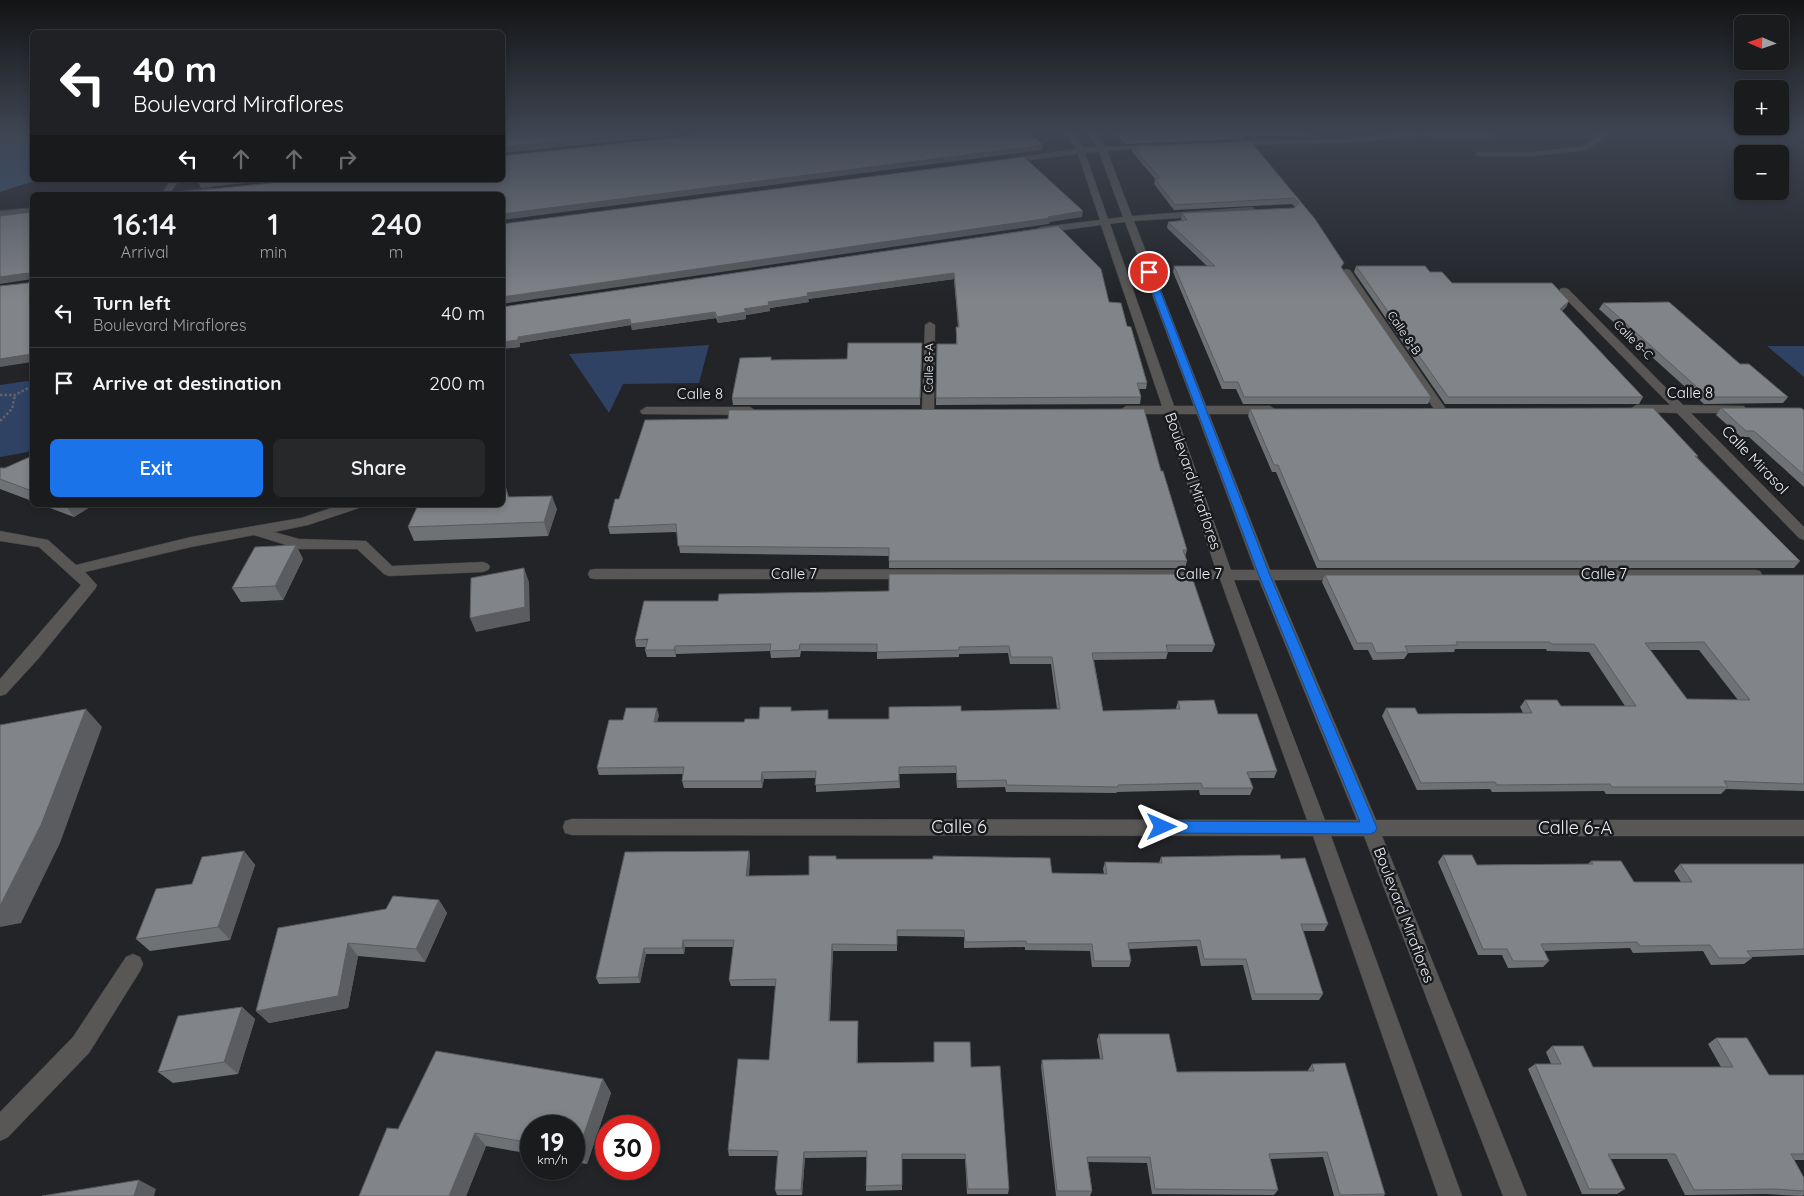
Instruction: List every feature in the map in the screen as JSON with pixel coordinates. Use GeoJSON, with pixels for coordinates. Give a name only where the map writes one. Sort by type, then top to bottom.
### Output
{"type":"FeatureCollection","features":[{"type":"Feature","properties":{"kind":"street","name":"Boulevard Miraflores"},"geometry":{"type":"LineString","coordinates":[[1094,189],[1225,574],[1319,827],[1450,1196]]}},
{"type":"Feature","properties":{"kind":"street","name":"Boulevard Miraflores"},"geometry":{"type":"LineString","coordinates":[[1117,189],[1264,573],[1370,828],[1515,1196]]}},
{"type":"Feature","properties":{"kind":"street"},"geometry":{"type":"LineString","coordinates":[[206,192],[216,191]]}},
{"type":"Feature","properties":{"kind":"street"},"geometry":{"type":"LineString","coordinates":[[1026,233],[1105,221],[1263,210]]}},
{"type":"Feature","properties":{"kind":"street"},"geometry":{"type":"LineString","coordinates":[[0,214],[30,211]]}},
{"type":"Feature","properties":{"kind":"street","name":"Calle 8-B"},"geometry":{"type":"LineString","coordinates":[[1346,272],[1440,409]]}},
{"type":"Feature","properties":{"kind":"street","name":"Calle 8-C"},"geometry":{"type":"LineString","coordinates":[[1564,291],[1682,409]]}},
{"type":"Feature","properties":{"kind":"street","name":"Calle 8-A"},"geometry":{"type":"LineString","coordinates":[[928,410],[930,326]]}},
{"type":"Feature","properties":{"kind":"street","name":"Calle 8"},"geometry":{"type":"LineString","coordinates":[[1624,409],[1757,409]]}},
{"type":"Feature","properties":{"kind":"street","name":"Calle Mirasol"},"geometry":{"type":"LineString","coordinates":[[1682,409],[1804,535]]}},
{"type":"Feature","properties":{"kind":"street"},"geometry":{"type":"LineString","coordinates":[[1111,410],[1281,410]]}},
{"type":"Feature","properties":{"kind":"street","name":"Calle 8"},"geometry":{"type":"LineString","coordinates":[[646,411],[763,411]]}},
{"type":"Feature","properties":{"kind":"street"},"geometry":{"type":"LineString","coordinates":[[75,570],[192,542],[303,522],[348,507]]}},
{"type":"Feature","properties":{"kind":"street"},"geometry":{"type":"LineString","coordinates":[[255,530],[299,544],[361,544],[388,571],[483,567]]}},
{"type":"Feature","properties":{"kind":"street"},"geometry":{"type":"LineString","coordinates":[[0,536],[43,543],[90,585],[32,655],[0,690]]}},
{"type":"Feature","properties":{"kind":"street","name":"Calle 7"},"geometry":{"type":"LineString","coordinates":[[595,574],[1264,573],[1765,575]]}},
{"type":"Feature","properties":{"kind":"street","name":"Calle 6"},"geometry":{"type":"LineString","coordinates":[[572,827],[1346,828]]}},
{"type":"Feature","properties":{"kind":"street","name":"Calle 6-A"},"geometry":{"type":"LineString","coordinates":[[1346,828],[1804,828]]}},
{"type":"Feature","properties":{"kind":"street"},"geometry":{"type":"LineString","coordinates":[[0,1129],[81,1045],[133,964]]}},
{"type":"Feature","properties":{"kind":"path"},"geometry":{"type":"LineString","coordinates":[[0,396],[15,395],[30,387]]}},
{"type":"Feature","properties":{"kind":"path"},"geometry":{"type":"LineString","coordinates":[[0,421],[12,409],[15,395]]}},
{"type":"Feature","properties":{"kind":"shaded area"},"geometry":{"type":"Polygon","coordinates":[[[0,189],[10,189],[0,192],[0,189]]]}},
{"type":"Feature","properties":{"kind":"shaded area"},"geometry":{"type":"Polygon","coordinates":[[[709,345],[699,383],[623,384],[609,413],[569,354],[709,345]]]}},
{"type":"Feature","properties":{"kind":"shaded area"},"geometry":{"type":"Polygon","coordinates":[[[1767,346],[1804,346],[1804,377],[1767,346]]]}},
{"type":"Feature","properties":{"kind":"shaded area"},"geometry":{"type":"Polygon","coordinates":[[[30,382],[30,448],[28,452],[0,457],[0,385],[30,382]]]}},
{"type":"Feature","properties":{"kind":"building"},"geometry":{"type":"Polygon","coordinates":[[[214,189],[699,189],[505,214],[505,192],[193,191],[214,189]]]}},
{"type":"Feature","properties":{"kind":"building"},"geometry":{"type":"Polygon","coordinates":[[[776,189],[1059,189],[1083,211],[1048,217],[1050,218],[505,297],[505,224],[776,189]]]}},
{"type":"Feature","properties":{"kind":"building"},"geometry":{"type":"Polygon","coordinates":[[[1163,189],[1290,189],[1315,219],[1344,263],[1341,267],[1431,397],[1244,397],[1238,382],[1224,382],[1174,266],[1215,266],[1168,222],[1187,220],[1182,213],[1294,208],[1299,203],[1294,198],[1175,205],[1163,189]]]}},
{"type":"Feature","properties":{"kind":"building"},"geometry":{"type":"Polygon","coordinates":[[[30,212],[30,275],[28,273],[0,277],[0,216],[30,212]]]}},
{"type":"Feature","properties":{"kind":"building"},"geometry":{"type":"Polygon","coordinates":[[[1058,226],[1101,269],[1109,302],[1121,303],[1127,326],[1131,327],[1147,383],[1137,383],[1141,397],[936,398],[937,344],[957,344],[956,327],[959,327],[954,273],[807,293],[808,296],[768,302],[769,305],[744,309],[746,312],[717,317],[715,312],[631,324],[630,319],[518,337],[518,340],[505,342],[505,307],[1058,226]]]}},
{"type":"Feature","properties":{"kind":"building"},"geometry":{"type":"Polygon","coordinates":[[[1356,266],[1425,266],[1430,272],[1442,272],[1452,283],[1552,283],[1569,301],[1560,309],[1643,397],[1448,397],[1356,266]]]}},
{"type":"Feature","properties":{"kind":"building"},"geometry":{"type":"Polygon","coordinates":[[[30,281],[30,354],[0,359],[0,286],[28,283],[30,281]]]}},
{"type":"Feature","properties":{"kind":"building"},"geometry":{"type":"Polygon","coordinates":[[[1669,302],[1740,364],[1749,364],[1788,397],[1708,397],[1603,303],[1669,302]]]}},
{"type":"Feature","properties":{"kind":"building"},"geometry":{"type":"Polygon","coordinates":[[[848,343],[922,343],[920,398],[732,398],[740,358],[771,357],[771,360],[847,359],[848,343]]]}},
{"type":"Feature","properties":{"kind":"building"},"geometry":{"type":"Polygon","coordinates":[[[1653,408],[1698,456],[1695,456],[1800,561],[1319,561],[1278,465],[1274,465],[1250,409],[1653,408]]]}},
{"type":"Feature","properties":{"kind":"building"},"geometry":{"type":"Polygon","coordinates":[[[1721,408],[1801,408],[1804,410],[1804,475],[1754,431],[1746,431],[1721,408]]]}},
{"type":"Feature","properties":{"kind":"building"},"geometry":{"type":"Polygon","coordinates":[[[1144,409],[1161,471],[1163,471],[1187,550],[1183,550],[1187,561],[889,561],[889,548],[678,546],[676,524],[608,527],[615,499],[619,499],[645,420],[728,419],[729,410],[1144,409]]]}},
{"type":"Feature","properties":{"kind":"building"},"geometry":{"type":"Polygon","coordinates":[[[30,457],[30,490],[0,479],[0,468],[5,468],[30,457]]]}},
{"type":"Feature","properties":{"kind":"building"},"geometry":{"type":"Polygon","coordinates":[[[505,487],[508,497],[552,496],[544,522],[408,527],[417,507],[505,507],[505,487]]]}},
{"type":"Feature","properties":{"kind":"building"},"geometry":{"type":"Polygon","coordinates":[[[296,545],[275,586],[232,588],[255,547],[296,545]]]}},
{"type":"Feature","properties":{"kind":"building"},"geometry":{"type":"Polygon","coordinates":[[[524,568],[525,607],[470,618],[471,578],[524,568]]]}},
{"type":"Feature","properties":{"kind":"building"},"geometry":{"type":"Polygon","coordinates":[[[889,574],[1191,574],[1215,645],[1166,645],[1168,652],[1092,653],[1103,711],[1180,709],[1178,701],[1214,700],[1218,714],[1257,714],[1277,771],[1247,772],[1253,788],[1203,788],[1201,783],[1118,785],[1118,787],[1007,785],[1006,780],[957,781],[956,766],[899,767],[899,781],[815,785],[816,771],[762,772],[761,781],[682,781],[684,767],[597,768],[609,720],[623,720],[626,708],[657,708],[654,722],[744,722],[745,719],[759,719],[760,707],[791,707],[791,711],[828,710],[828,719],[889,719],[889,707],[961,706],[961,711],[1060,709],[1052,657],[1011,657],[1009,646],[959,647],[959,650],[877,652],[877,644],[800,644],[799,650],[770,651],[771,644],[675,646],[674,650],[645,650],[648,639],[635,640],[644,601],[718,601],[719,594],[889,591],[889,574]]]}},
{"type":"Feature","properties":{"kind":"building"},"geometry":{"type":"Polygon","coordinates":[[[1325,575],[1804,575],[1804,784],[1724,781],[1728,787],[1612,787],[1610,784],[1497,785],[1495,782],[1421,783],[1386,708],[1415,708],[1418,714],[1532,713],[1525,700],[1557,700],[1561,706],[1636,706],[1594,644],[1456,642],[1458,645],[1405,646],[1408,652],[1376,653],[1372,643],[1357,643],[1325,575]],[[1704,642],[1645,643],[1687,699],[1750,700],[1704,642]]]}},
{"type":"Feature","properties":{"kind":"building"},"geometry":{"type":"Polygon","coordinates":[[[86,709],[41,825],[0,906],[0,725],[86,709]]]}},
{"type":"Feature","properties":{"kind":"building"},"geometry":{"type":"Polygon","coordinates":[[[244,851],[218,927],[136,939],[156,889],[192,884],[202,857],[244,851]]]}},
{"type":"Feature","properties":{"kind":"building"},"geometry":{"type":"Polygon","coordinates":[[[749,851],[746,876],[809,875],[809,856],[836,856],[836,859],[933,859],[933,856],[1050,858],[1052,873],[1107,874],[1105,862],[1162,863],[1161,857],[1280,855],[1281,859],[1305,858],[1328,924],[1301,924],[1323,994],[1255,994],[1246,959],[1204,959],[1200,940],[1128,943],[1131,961],[1094,961],[1092,944],[1027,944],[1026,941],[965,942],[964,930],[897,930],[897,945],[832,944],[829,1021],[858,1021],[857,1063],[934,1062],[934,1042],[970,1042],[971,1067],[1000,1066],[1009,1189],[968,1189],[965,1154],[902,1154],[902,1185],[866,1186],[867,1151],[804,1152],[801,1190],[775,1190],[778,1151],[728,1150],[738,1059],[769,1060],[776,979],[729,980],[734,940],[683,940],[682,948],[644,948],[638,977],[596,978],[625,852],[749,851]]]}},
{"type":"Feature","properties":{"kind":"building"},"geometry":{"type":"Polygon","coordinates":[[[1443,855],[1472,855],[1477,865],[1593,864],[1591,861],[1621,861],[1634,882],[1692,882],[1680,864],[1804,864],[1804,949],[1747,951],[1752,958],[1719,958],[1710,945],[1640,946],[1637,942],[1541,944],[1549,961],[1513,961],[1507,949],[1483,949],[1443,855]]]}},
{"type":"Feature","properties":{"kind":"building"},"geometry":{"type":"Polygon","coordinates":[[[393,896],[439,900],[416,949],[348,943],[338,996],[256,1011],[278,928],[386,909],[393,896]]]}},
{"type":"Feature","properties":{"kind":"building"},"geometry":{"type":"Polygon","coordinates":[[[242,1007],[224,1062],[158,1072],[178,1016],[242,1007]]]}},
{"type":"Feature","properties":{"kind":"building"},"geometry":{"type":"Polygon","coordinates":[[[1099,1034],[1169,1034],[1177,1072],[1314,1071],[1312,1064],[1345,1063],[1385,1194],[1340,1195],[1327,1152],[1269,1154],[1278,1190],[1155,1189],[1150,1157],[1087,1157],[1092,1191],[1057,1191],[1042,1060],[1103,1059],[1099,1034]]]}},
{"type":"Feature","properties":{"kind":"building"},"geometry":{"type":"Polygon","coordinates":[[[1716,1038],[1747,1038],[1769,1075],[1804,1075],[1804,1154],[1791,1154],[1804,1178],[1804,1191],[1775,1189],[1694,1190],[1675,1154],[1608,1154],[1625,1189],[1589,1189],[1535,1064],[1561,1064],[1552,1046],[1583,1046],[1593,1067],[1733,1067],[1716,1038]]]}},
{"type":"Feature","properties":{"kind":"building"},"geometry":{"type":"Polygon","coordinates":[[[436,1051],[603,1079],[585,1131],[585,1115],[520,1115],[520,1141],[475,1133],[449,1196],[359,1196],[387,1128],[398,1129],[436,1051]]]}},
{"type":"Feature","properties":{"kind":"building"},"geometry":{"type":"Polygon","coordinates":[[[139,1180],[134,1196],[42,1196],[139,1180]]]}},
{"type":"Feature","properties":{"kind":"route"},"geometry":{"type":"LineString","coordinates":[[1149,272],[1264,573],[1370,828],[1162,827]]}}]}
